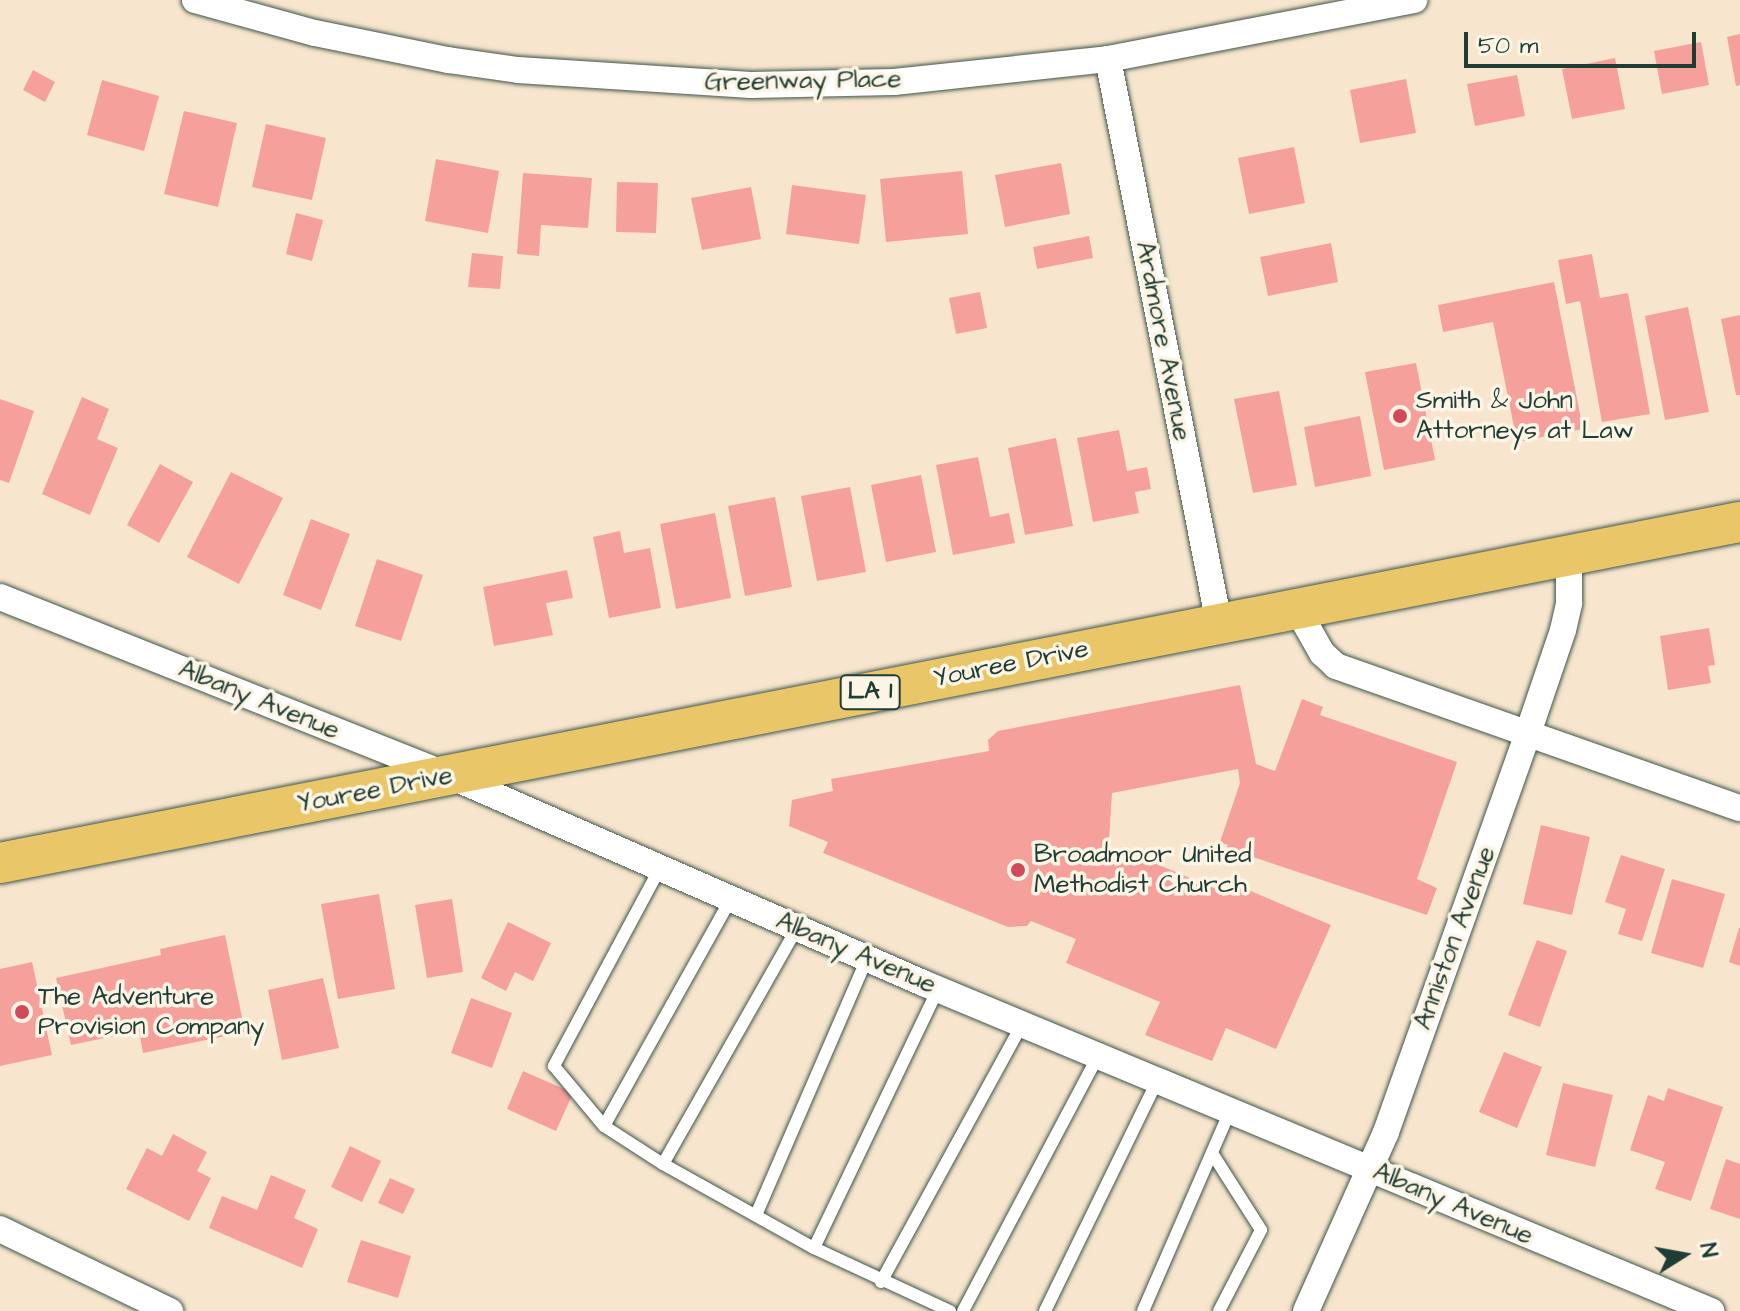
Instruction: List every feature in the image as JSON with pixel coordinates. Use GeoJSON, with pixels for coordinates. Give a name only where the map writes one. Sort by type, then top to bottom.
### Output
{"type":"FeatureCollection","features":[{"type":"Feature","properties":{"kind":"main road","name":"Youree Drive"},"geometry":{"type":"LineString","coordinates":[[0,863],[1740,522]]}},
{"type":"Feature","properties":{"kind":"street","name":"Greenway Place"},"geometry":{"type":"LineString","coordinates":[[195,0],[315,33],[448,60],[660,82],[751,85],[880,82],[1108,59],[1414,0]]}},
{"type":"Feature","properties":{"kind":"street","name":"Ardmore Avenue"},"geometry":{"type":"LineString","coordinates":[[1108,59],[1219,623]]}},
{"type":"Feature","properties":{"kind":"street","name":"Anniston Avenue"},"geometry":{"type":"LineString","coordinates":[[1306,1311],[1386,1132],[1528,733],[1563,630],[1569,603],[1569,556]]}},
{"type":"Feature","properties":{"kind":"street","name":"Albany Avenue"},"geometry":{"type":"LineString","coordinates":[[0,597],[448,775],[938,989],[1711,1311]]}},
{"type":"Feature","properties":{"kind":"street"},"geometry":{"type":"LineString","coordinates":[[1297,609],[1322,653],[1336,666],[1740,808]]}},
{"type":"Feature","properties":{"kind":"street"},"geometry":{"type":"LineString","coordinates":[[0,1229],[170,1311]]}},
{"type":"Feature","properties":{"kind":"lane"},"geometry":{"type":"LineString","coordinates":[[660,868],[554,1066],[604,1126],[663,1164],[814,1248],[881,1282],[950,1311]]}},
{"type":"Feature","properties":{"kind":"lane"},"geometry":{"type":"LineString","coordinates":[[604,1126],[731,899]]}},
{"type":"Feature","properties":{"kind":"lane"},"geometry":{"type":"LineString","coordinates":[[663,1164],[797,928]]}},
{"type":"Feature","properties":{"kind":"lane"},"geometry":{"type":"LineString","coordinates":[[756,1215],[867,958]]}},
{"type":"Feature","properties":{"kind":"lane"},"geometry":{"type":"LineString","coordinates":[[814,1248],[938,989]]}},
{"type":"Feature","properties":{"kind":"lane"},"geometry":{"type":"LineString","coordinates":[[881,1282],[1022,1024]]}},
{"type":"Feature","properties":{"kind":"lane"},"geometry":{"type":"LineString","coordinates":[[963,1311],[1098,1056]]}},
{"type":"Feature","properties":{"kind":"lane"},"geometry":{"type":"LineString","coordinates":[[1045,1311],[1157,1081]]}},
{"type":"Feature","properties":{"kind":"lane"},"geometry":{"type":"LineString","coordinates":[[1143,1311],[1230,1111]]}},
{"type":"Feature","properties":{"kind":"lane"},"geometry":{"type":"LineString","coordinates":[[1212,1153],[1261,1230],[1219,1311]]}},
{"type":"Feature","properties":{"kind":"building"},"geometry":{"type":"Polygon","coordinates":[[[1740,34],[1740,85],[1736,86],[1727,37],[1740,34]]]}},
{"type":"Feature","properties":{"kind":"building"},"geometry":{"type":"Polygon","coordinates":[[[1701,42],[1709,85],[1662,94],[1654,51],[1701,42]]]}},
{"type":"Feature","properties":{"kind":"building"},"geometry":{"type":"Polygon","coordinates":[[[1615,58],[1625,109],[1572,119],[1562,69],[1615,58]]]}},
{"type":"Feature","properties":{"kind":"building"},"geometry":{"type":"Polygon","coordinates":[[[33,70],[55,82],[45,102],[23,90],[33,70]]]}},
{"type":"Feature","properties":{"kind":"building"},"geometry":{"type":"Polygon","coordinates":[[[1517,75],[1525,116],[1475,126],[1467,84],[1517,75]]]}},
{"type":"Feature","properties":{"kind":"building"},"geometry":{"type":"Polygon","coordinates":[[[1406,79],[1416,133],[1360,143],[1350,90],[1406,79]]]}},
{"type":"Feature","properties":{"kind":"building"},"geometry":{"type":"Polygon","coordinates":[[[102,80],[159,96],[144,151],[87,135],[102,80]]]}},
{"type":"Feature","properties":{"kind":"building"},"geometry":{"type":"Polygon","coordinates":[[[184,111],[237,123],[218,207],[164,194],[184,111]]]}},
{"type":"Feature","properties":{"kind":"building"},"geometry":{"type":"Polygon","coordinates":[[[266,124],[326,138],[312,200],[252,187],[266,124]]]}},
{"type":"Feature","properties":{"kind":"building"},"geometry":{"type":"Polygon","coordinates":[[[1294,147],[1305,203],[1249,214],[1238,158],[1294,147]]]}},
{"type":"Feature","properties":{"kind":"building"},"geometry":{"type":"Polygon","coordinates":[[[436,159],[499,171],[488,233],[425,221],[436,159]]]}},
{"type":"Feature","properties":{"kind":"building"},"geometry":{"type":"Polygon","coordinates":[[[1061,163],[1070,214],[1005,227],[995,175],[1061,163]]]}},
{"type":"Feature","properties":{"kind":"building"},"geometry":{"type":"Polygon","coordinates":[[[962,171],[968,234],[886,242],[880,179],[962,171]]]}},
{"type":"Feature","properties":{"kind":"building"},"geometry":{"type":"Polygon","coordinates":[[[523,173],[592,178],[588,228],[541,225],[539,256],[517,254],[523,173]]]}},
{"type":"Feature","properties":{"kind":"building"},"geometry":{"type":"Polygon","coordinates":[[[617,182],[658,183],[656,233],[616,232],[617,182]]]}},
{"type":"Feature","properties":{"kind":"building"},"geometry":{"type":"Polygon","coordinates":[[[792,185],[866,195],[859,244],[786,234],[792,185]]]}},
{"type":"Feature","properties":{"kind":"building"},"geometry":{"type":"Polygon","coordinates":[[[751,187],[761,239],[702,250],[691,198],[751,187]]]}},
{"type":"Feature","properties":{"kind":"building"},"geometry":{"type":"Polygon","coordinates":[[[296,213],[323,220],[312,261],[286,254],[296,213]]]}},
{"type":"Feature","properties":{"kind":"building"},"geometry":{"type":"Polygon","coordinates":[[[1089,236],[1093,258],[1037,269],[1033,247],[1089,236]]]}},
{"type":"Feature","properties":{"kind":"building"},"geometry":{"type":"Polygon","coordinates":[[[1331,243],[1338,282],[1268,296],[1260,257],[1331,243]]]}},
{"type":"Feature","properties":{"kind":"building"},"geometry":{"type":"Polygon","coordinates":[[[472,253],[503,256],[500,289],[468,287],[472,253]]]}},
{"type":"Feature","properties":{"kind":"building"},"geometry":{"type":"Polygon","coordinates":[[[1592,254],[1600,298],[1628,293],[1650,414],[1602,422],[1580,301],[1566,304],[1558,260],[1592,254]]]}},
{"type":"Feature","properties":{"kind":"building"},"geometry":{"type":"Polygon","coordinates":[[[1554,282],[1583,429],[1517,442],[1493,322],[1443,332],[1438,305],[1554,282]]]}},
{"type":"Feature","properties":{"kind":"building"},"geometry":{"type":"Polygon","coordinates":[[[980,292],[987,328],[956,334],[949,298],[980,292]]]}},
{"type":"Feature","properties":{"kind":"building"},"geometry":{"type":"Polygon","coordinates":[[[1688,307],[1709,412],[1665,420],[1645,316],[1688,307]]]}},
{"type":"Feature","properties":{"kind":"building"},"geometry":{"type":"Polygon","coordinates":[[[1740,315],[1740,395],[1736,395],[1721,319],[1740,315]]]}},
{"type":"Feature","properties":{"kind":"building","name":"Smith & John Attorneys at Law"},"geometry":{"type":"Polygon","coordinates":[[[1416,363],[1435,460],[1384,470],[1365,372],[1416,363]]]}},
{"type":"Feature","properties":{"kind":"building"},"geometry":{"type":"Polygon","coordinates":[[[1279,391],[1297,485],[1253,493],[1234,399],[1279,391]]]}},
{"type":"Feature","properties":{"kind":"building"},"geometry":{"type":"Polygon","coordinates":[[[82,397],[109,409],[97,439],[118,448],[90,515],[42,494],[82,397]]]}},
{"type":"Feature","properties":{"kind":"building"},"geometry":{"type":"Polygon","coordinates":[[[0,399],[34,411],[9,483],[0,480],[0,399]]]}},
{"type":"Feature","properties":{"kind":"building"},"geometry":{"type":"Polygon","coordinates":[[[1360,416],[1371,476],[1315,487],[1304,427],[1360,416]]]}},
{"type":"Feature","properties":{"kind":"building"},"geometry":{"type":"Polygon","coordinates":[[[1119,430],[1127,471],[1147,467],[1151,489],[1135,492],[1139,513],[1093,522],[1077,438],[1119,430]]]}},
{"type":"Feature","properties":{"kind":"building"},"geometry":{"type":"Polygon","coordinates":[[[1056,438],[1073,526],[1025,535],[1008,448],[1056,438]]]}},
{"type":"Feature","properties":{"kind":"building"},"geometry":{"type":"Polygon","coordinates":[[[978,457],[990,517],[1009,513],[1015,543],[953,555],[936,465],[978,457]]]}},
{"type":"Feature","properties":{"kind":"building"},"geometry":{"type":"Polygon","coordinates":[[[160,464],[193,482],[159,543],[127,525],[160,464]]]}},
{"type":"Feature","properties":{"kind":"building"},"geometry":{"type":"Polygon","coordinates":[[[231,472],[283,498],[239,584],[187,557],[231,472]]]}},
{"type":"Feature","properties":{"kind":"building"},"geometry":{"type":"Polygon","coordinates":[[[921,475],[936,552],[886,562],[871,485],[921,475]]]}},
{"type":"Feature","properties":{"kind":"building"},"geometry":{"type":"Polygon","coordinates":[[[850,487],[866,572],[817,581],[801,496],[850,487]]]}},
{"type":"Feature","properties":{"kind":"building"},"geometry":{"type":"Polygon","coordinates":[[[775,497],[792,587],[745,596],[728,506],[775,497]]]}},
{"type":"Feature","properties":{"kind":"building"},"geometry":{"type":"Polygon","coordinates":[[[715,513],[731,598],[676,609],[660,524],[715,513]]]}},
{"type":"Feature","properties":{"kind":"building"},"geometry":{"type":"Polygon","coordinates":[[[311,519],[350,534],[321,610],[283,595],[311,519]]]}},
{"type":"Feature","properties":{"kind":"building"},"geometry":{"type":"Polygon","coordinates":[[[620,531],[624,553],[650,548],[661,608],[609,618],[593,537],[620,531]]]}},
{"type":"Feature","properties":{"kind":"building"},"geometry":{"type":"Polygon","coordinates":[[[377,559],[423,575],[401,641],[355,626],[377,559]]]}},
{"type":"Feature","properties":{"kind":"building"},"geometry":{"type":"Polygon","coordinates":[[[567,570],[573,598],[546,603],[553,635],[494,646],[483,587],[567,570]]]}},
{"type":"Feature","properties":{"kind":"building"},"geometry":{"type":"Polygon","coordinates":[[[1709,628],[1715,665],[1708,666],[1711,683],[1668,690],[1660,636],[1709,628]]]}},
{"type":"Feature","properties":{"kind":"building","name":"Broadmoor United Methodist Church"},"geometry":{"type":"Polygon","coordinates":[[[1240,685],[1256,764],[1275,771],[1302,699],[1323,707],[1320,715],[1457,762],[1417,879],[1437,888],[1427,915],[1250,856],[1249,860],[1224,852],[1228,845],[1220,842],[1240,783],[1238,769],[1112,793],[1108,856],[1140,857],[1228,894],[1234,884],[1331,925],[1276,1049],[1226,1028],[1212,1061],[1145,1035],[1160,1002],[1066,963],[1076,939],[1031,921],[1027,926],[1008,927],[823,853],[828,842],[789,826],[792,800],[833,791],[831,779],[989,751],[988,740],[998,731],[1240,685]]]}},
{"type":"Feature","properties":{"kind":"building"},"geometry":{"type":"Polygon","coordinates":[[[1541,825],[1590,837],[1572,915],[1523,904],[1541,825]]]}},
{"type":"Feature","properties":{"kind":"building"},"geometry":{"type":"Polygon","coordinates":[[[1621,855],[1665,869],[1642,941],[1618,934],[1626,909],[1605,902],[1621,855]]]}},
{"type":"Feature","properties":{"kind":"building"},"geometry":{"type":"Polygon","coordinates":[[[1672,879],[1725,894],[1703,968],[1651,953],[1672,879]]]}},
{"type":"Feature","properties":{"kind":"building"},"geometry":{"type":"Polygon","coordinates":[[[379,894],[395,989],[338,999],[321,904],[379,894]]]}},
{"type":"Feature","properties":{"kind":"building"},"geometry":{"type":"Polygon","coordinates":[[[452,899],[463,972],[427,978],[415,905],[452,899]]]}},
{"type":"Feature","properties":{"kind":"building"},"geometry":{"type":"Polygon","coordinates":[[[508,922],[551,943],[533,981],[515,972],[506,991],[481,978],[508,922]]]}},
{"type":"Feature","properties":{"kind":"building"},"geometry":{"type":"Polygon","coordinates":[[[1740,928],[1740,966],[1729,962],[1740,928]]]}},
{"type":"Feature","properties":{"kind":"building"},"geometry":{"type":"Polygon","coordinates":[[[225,935],[245,1032],[143,1053],[139,1031],[71,1045],[56,978],[161,955],[160,949],[225,935]]]}},
{"type":"Feature","properties":{"kind":"building"},"geometry":{"type":"Polygon","coordinates":[[[1537,940],[1567,951],[1540,1027],[1508,1015],[1537,940]]]}},
{"type":"Feature","properties":{"kind":"building","name":"The Adventure Provision Company"},"geometry":{"type":"Polygon","coordinates":[[[32,962],[52,1055],[0,1066],[0,969],[32,962]]]}},
{"type":"Feature","properties":{"kind":"building"},"geometry":{"type":"Polygon","coordinates":[[[323,978],[339,1048],[282,1060],[268,990],[323,978]]]}},
{"type":"Feature","properties":{"kind":"building"},"geometry":{"type":"Polygon","coordinates":[[[471,998],[512,1013],[492,1068],[451,1053],[471,998]]]}},
{"type":"Feature","properties":{"kind":"building"},"geometry":{"type":"Polygon","coordinates":[[[1504,1052],[1542,1067],[1517,1128],[1479,1112],[1504,1052]]]}},
{"type":"Feature","properties":{"kind":"building"},"geometry":{"type":"Polygon","coordinates":[[[523,1071],[573,1093],[556,1131],[507,1109],[523,1071]]]}},
{"type":"Feature","properties":{"kind":"building"},"geometry":{"type":"Polygon","coordinates":[[[1563,1083],[1613,1095],[1595,1167],[1546,1155],[1563,1083]]]}},
{"type":"Feature","properties":{"kind":"building"},"geometry":{"type":"Polygon","coordinates":[[[1668,1088],[1723,1107],[1691,1201],[1655,1189],[1665,1162],[1630,1150],[1648,1095],[1664,1101],[1668,1088]]]}},
{"type":"Feature","properties":{"kind":"building"},"geometry":{"type":"Polygon","coordinates":[[[173,1134],[207,1152],[197,1171],[211,1178],[189,1221],[126,1189],[147,1148],[162,1156],[173,1134]]]}},
{"type":"Feature","properties":{"kind":"building"},"geometry":{"type":"Polygon","coordinates":[[[350,1146],[381,1161],[362,1202],[331,1187],[350,1146]]]}},
{"type":"Feature","properties":{"kind":"building"},"geometry":{"type":"Polygon","coordinates":[[[1726,1159],[1740,1164],[1740,1219],[1710,1209],[1726,1159]]]}},
{"type":"Feature","properties":{"kind":"building"},"geometry":{"type":"Polygon","coordinates":[[[271,1175],[306,1190],[294,1218],[318,1229],[302,1268],[209,1228],[222,1196],[257,1210],[271,1175]]]}},
{"type":"Feature","properties":{"kind":"building"},"geometry":{"type":"Polygon","coordinates":[[[390,1178],[415,1189],[403,1214],[378,1203],[390,1178]]]}},
{"type":"Feature","properties":{"kind":"building"},"geometry":{"type":"Polygon","coordinates":[[[361,1240],[411,1256],[398,1298],[347,1282],[361,1240]]]}},
{"type":"Feature","properties":{"kind":"place","name":"Smith & John Attorneys at Law"},"geometry":{"type":"Point","coordinates":[1400,416]}},
{"type":"Feature","properties":{"kind":"place","name":"Broadmoor United Methodist Church"},"geometry":{"type":"Point","coordinates":[1018,870]}},
{"type":"Feature","properties":{"kind":"place","name":"The Adventure Provision Company"},"geometry":{"type":"Point","coordinates":[22,1012]}}]}
